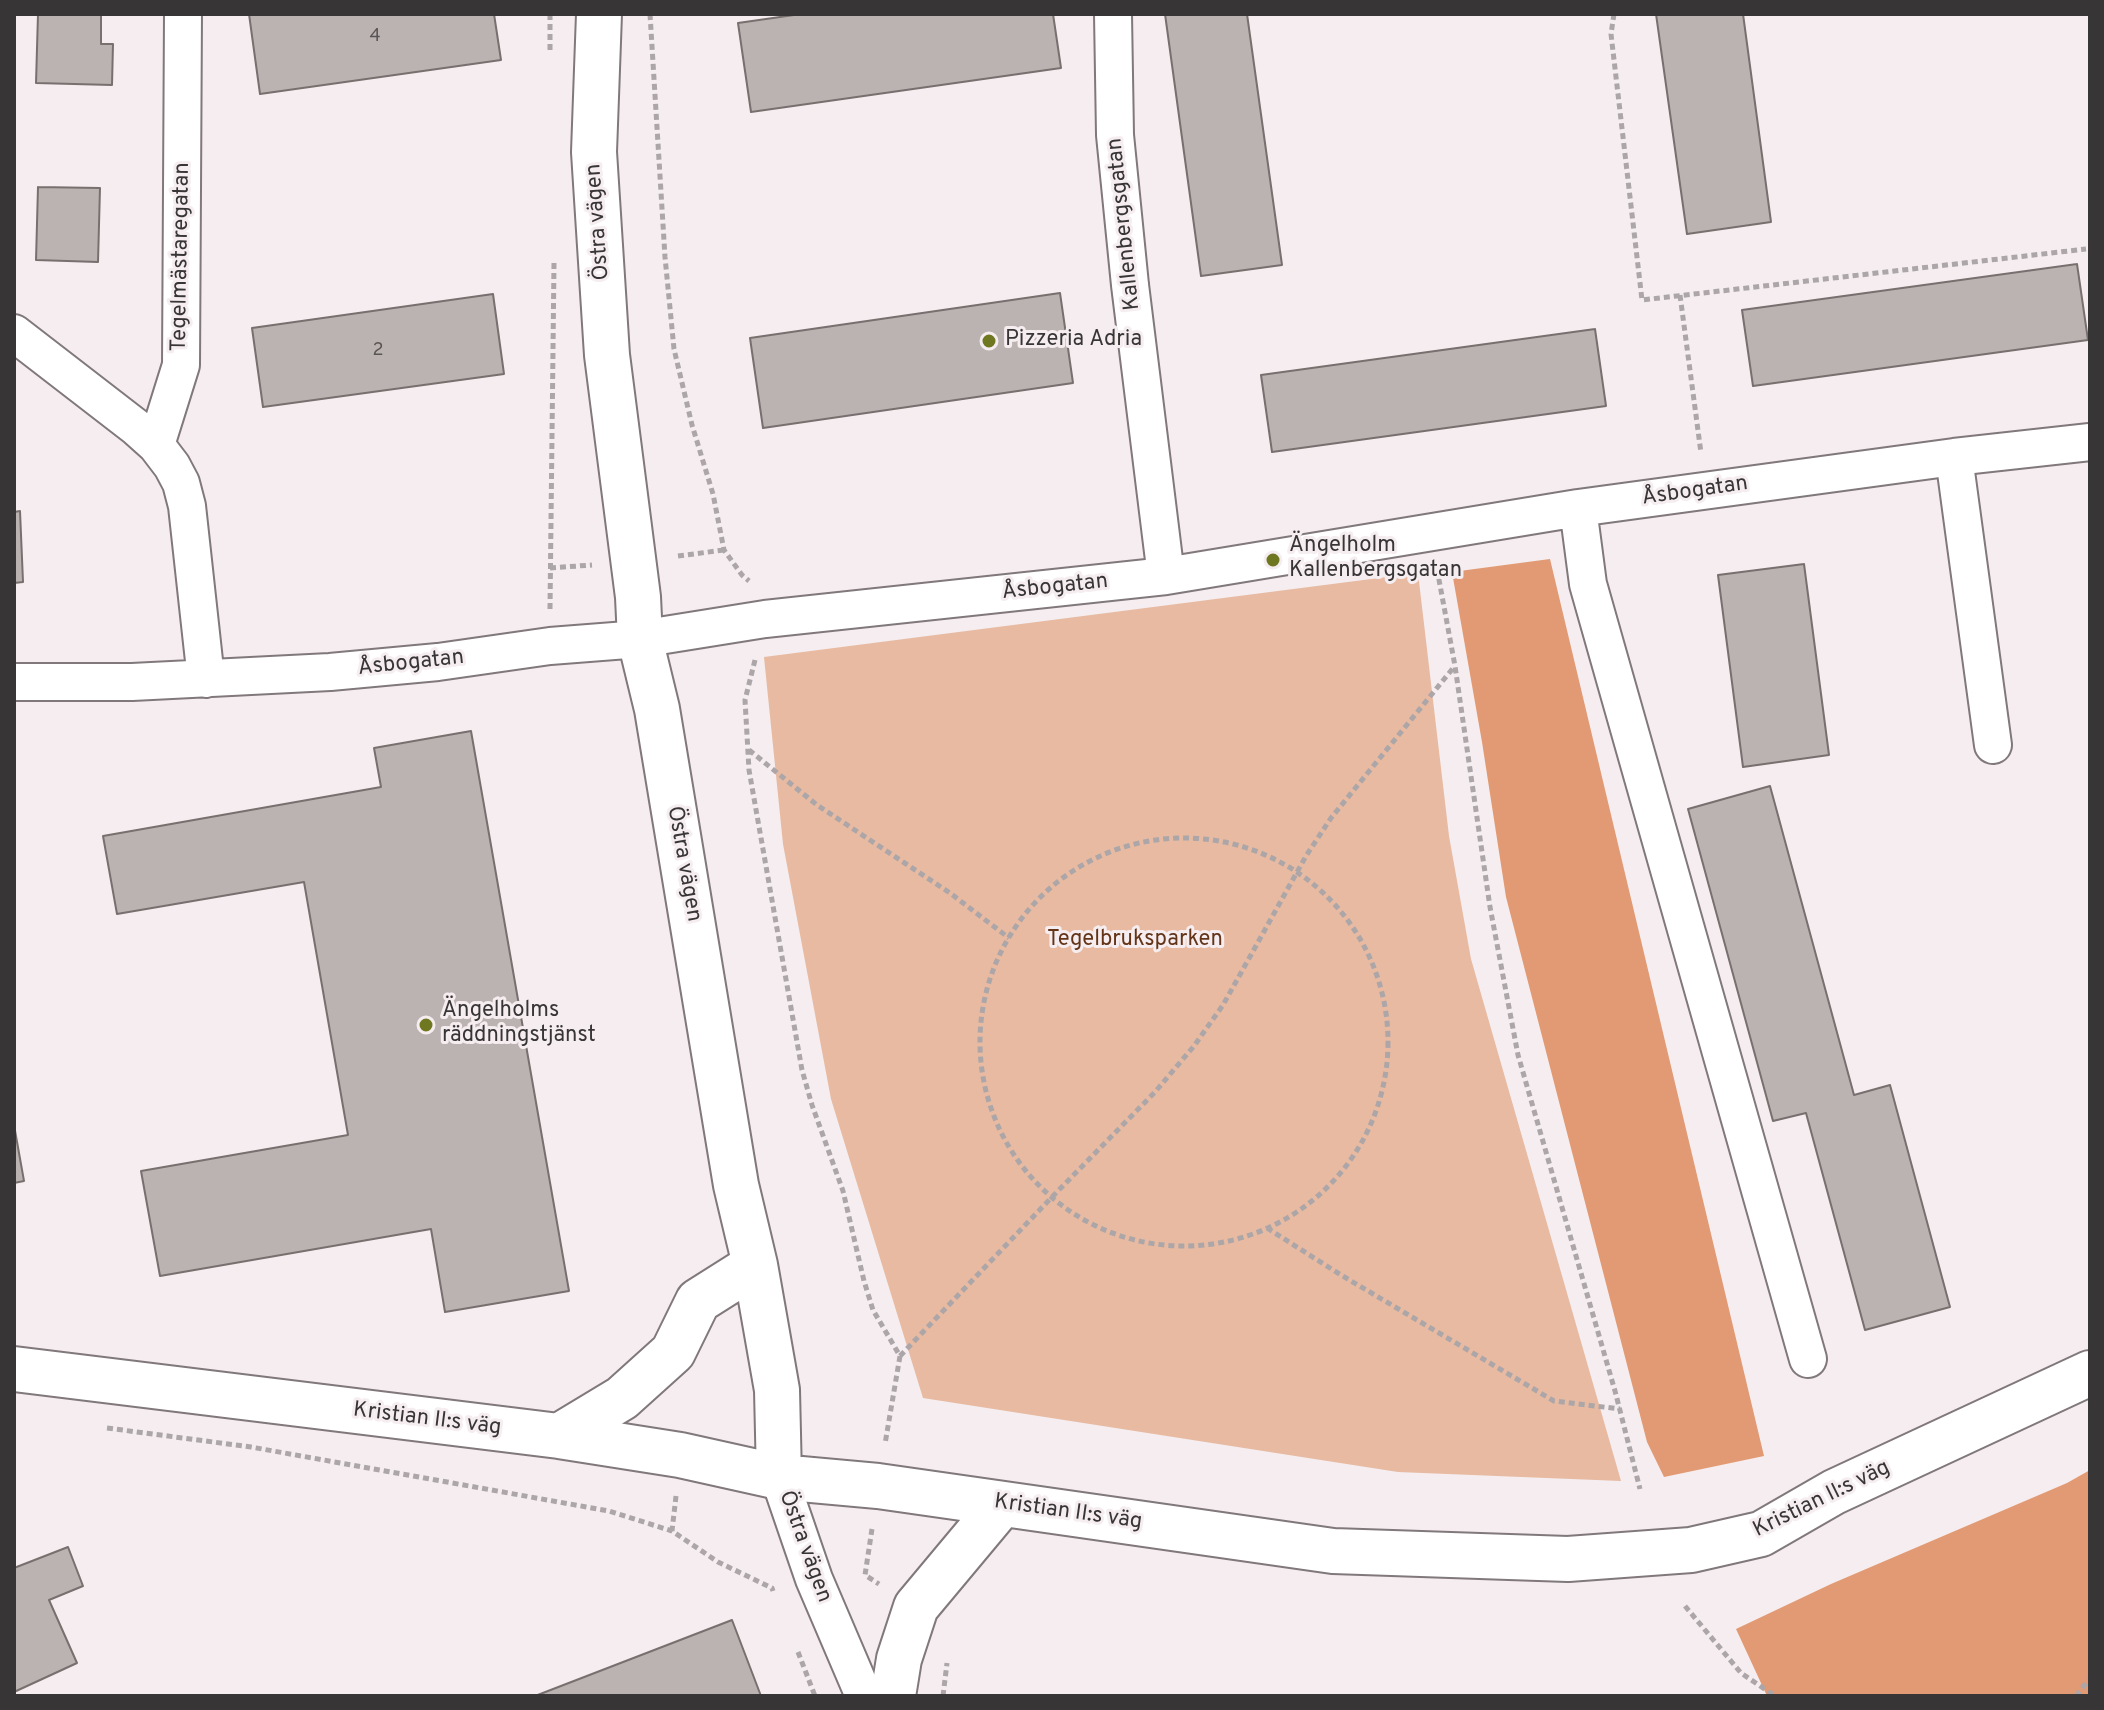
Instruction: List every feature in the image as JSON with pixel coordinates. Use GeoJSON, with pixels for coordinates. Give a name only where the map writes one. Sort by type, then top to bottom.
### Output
{"type":"FeatureCollection","features":[{"type":"Feature","properties":{"kind":"main road","name":"Östra vägen"},"geometry":{"type":"LineString","coordinates":[[599,14],[594,152],[606,339],[638,597],[640,639],[657,709],[736,1185],[755,1265],[777,1390],[779,1477]]}},
{"type":"Feature","properties":{"kind":"main road"},"geometry":{"type":"LineString","coordinates":[[559,1436],[622,1398],[673,1352],[698,1301],[755,1265]]}},
{"type":"Feature","properties":{"kind":"main road","name":"Kristian II:s väg"},"geometry":{"type":"LineString","coordinates":[[14,1369],[559,1436],[680,1455],[779,1477],[878,1486],[1333,1551],[1568,1559],[1691,1550],[1761,1534],[1834,1492],[2090,1373]]}},
{"type":"Feature","properties":{"kind":"main road"},"geometry":{"type":"LineString","coordinates":[[893,1696],[899,1659],[916,1607],[1002,1504]]}},
{"type":"Feature","properties":{"kind":"street","name":"Tegelmästaregatan"},"geometry":{"type":"LineString","coordinates":[[156,445],[181,365],[183,14]]}},
{"type":"Feature","properties":{"kind":"street","name":"Kallenbergsgatan"},"geometry":{"type":"LineString","coordinates":[[1113,14],[1115,135],[1166,576]]}},
{"type":"Feature","properties":{"kind":"street"},"geometry":{"type":"LineString","coordinates":[[14,333],[156,445],[172,466],[181,483],[187,506],[206,679]]}},
{"type":"Feature","properties":{"kind":"street","name":"Åsbogatan"},"geometry":{"type":"LineString","coordinates":[[14,682],[132,682],[330,672],[438,662],[550,646],[640,639],[765,619],[1166,576],[1578,508],[1954,457],[2090,442]]}},
{"type":"Feature","properties":{"kind":"street"},"geometry":{"type":"LineString","coordinates":[[1954,457],[1993,745]]}},
{"type":"Feature","properties":{"kind":"street"},"geometry":{"type":"LineString","coordinates":[[1578,508],[1588,584],[1808,1359]]}},
{"type":"Feature","properties":{"kind":"street","name":"Östra vägen"},"geometry":{"type":"LineString","coordinates":[[779,1477],[814,1579],[864,1696]]}},
{"type":"Feature","properties":{"kind":"path"},"geometry":{"type":"LineString","coordinates":[[550,14],[550,62]]}},
{"type":"Feature","properties":{"kind":"path"},"geometry":{"type":"LineString","coordinates":[[650,14],[665,257],[674,349],[713,494],[724,550],[742,575],[760,590],[765,619],[745,700],[748,750],[802,1070],[843,1191],[873,1310],[900,1356]]}},
{"type":"Feature","properties":{"kind":"path"},"geometry":{"type":"LineString","coordinates":[[1614,14],[1611,34],[1642,300],[2086,249]]}},
{"type":"Feature","properties":{"kind":"path"},"geometry":{"type":"LineString","coordinates":[[550,646],[554,252]]}},
{"type":"Feature","properties":{"kind":"path"},"geometry":{"type":"LineString","coordinates":[[1680,295],[1707,490]]}},
{"type":"Feature","properties":{"kind":"path"},"geometry":{"type":"LineString","coordinates":[[1431,533],[1455,666],[1490,907],[1518,1055],[1640,1489]]}},
{"type":"Feature","properties":{"kind":"path"},"geometry":{"type":"LineString","coordinates":[[878,1486],[900,1356],[1155,1092],[1194,1046],[1223,1005],[1297,872],[1331,818],[1455,666]]}},
{"type":"Feature","properties":{"kind":"path"},"geometry":{"type":"LineString","coordinates":[[748,750],[817,805],[950,893],[1009,938]]}},
{"type":"Feature","properties":{"kind":"path"},"geometry":{"type":"LineString","coordinates":[[1193,838],[1232,844],[1270,857],[1297,872],[1343,914],[1364,945],[1379,981],[1387,1022],[1387,1062],[1379,1102],[1367,1135],[1348,1164],[1310,1203],[1279,1223],[1242,1238],[1209,1245],[1169,1246],[1131,1239],[1088,1222],[1052,1197],[1031,1177],[1013,1153],[994,1115],[984,1078],[980,1040],[984,1001],[998,959],[1009,938],[1040,898],[1076,869],[1116,850],[1153,840],[1193,838]]}},
{"type":"Feature","properties":{"kind":"path"},"geometry":{"type":"LineString","coordinates":[[1267,1228],[1554,1401],[1620,1409]]}},
{"type":"Feature","properties":{"kind":"path"},"geometry":{"type":"LineString","coordinates":[[93,1427],[251,1447],[609,1511],[672,1531],[718,1562],[772,1588],[778,1601]]}},
{"type":"Feature","properties":{"kind":"path"},"geometry":{"type":"LineString","coordinates":[[672,1531],[680,1455]]}},
{"type":"Feature","properties":{"kind":"path"},"geometry":{"type":"LineString","coordinates":[[1685,1606],[1741,1673],[1775,1696]]}},
{"type":"Feature","properties":{"kind":"path"},"geometry":{"type":"LineString","coordinates":[[794,1642],[815,1696]]}},
{"type":"Feature","properties":{"kind":"path"},"geometry":{"type":"LineString","coordinates":[[2076,1696],[2090,1678]]}},
{"type":"Feature","properties":{"kind":"green space","name":"Tegelbruksparken"},"geometry":{"type":"Polygon","coordinates":[[[1418,573],[1449,836],[1471,959],[1621,1481],[1398,1472],[923,1398],[831,1099],[783,844],[764,657],[1418,573]]]}},
{"type":"Feature","properties":{"kind":"shaded area"},"geometry":{"type":"Polygon","coordinates":[[[1550,559],[1764,1456],[1664,1477],[1647,1442],[1506,897],[1452,572],[1550,559]]]}},
{"type":"Feature","properties":{"kind":"shaded area"},"geometry":{"type":"Polygon","coordinates":[[[2090,1470],[2090,1696],[1767,1696],[1736,1629],[1831,1584],[2067,1483],[2090,1470]]]}},
{"type":"Feature","properties":{"kind":"building"},"geometry":{"type":"Polygon","coordinates":[[[38,14],[101,14],[101,44],[113,44],[112,85],[36,83],[38,14]]]}},
{"type":"Feature","properties":{"kind":"building"},"geometry":{"type":"Polygon","coordinates":[[[249,14],[494,14],[501,60],[260,94],[249,14]]]}},
{"type":"Feature","properties":{"kind":"building"},"geometry":{"type":"Polygon","coordinates":[[[801,14],[1053,14],[1061,68],[751,112],[738,23],[801,14]]]}},
{"type":"Feature","properties":{"kind":"building"},"geometry":{"type":"Polygon","coordinates":[[[1165,14],[1247,14],[1282,265],[1201,276],[1165,14]]]}},
{"type":"Feature","properties":{"kind":"building"},"geometry":{"type":"Polygon","coordinates":[[[1656,14],[1743,14],[1771,222],[1687,234],[1656,14]]]}},
{"type":"Feature","properties":{"kind":"building"},"geometry":{"type":"Polygon","coordinates":[[[38,187],[100,188],[98,262],[36,260],[38,187]]]}},
{"type":"Feature","properties":{"kind":"building"},"geometry":{"type":"Polygon","coordinates":[[[2077,264],[2088,340],[1753,386],[1742,310],[2077,264]]]}},
{"type":"Feature","properties":{"kind":"building"},"geometry":{"type":"Polygon","coordinates":[[[1060,293],[1073,383],[763,428],[750,338],[1060,293]]]}},
{"type":"Feature","properties":{"kind":"building"},"geometry":{"type":"Polygon","coordinates":[[[493,294],[504,374],[263,407],[252,328],[493,294]]]}},
{"type":"Feature","properties":{"kind":"building"},"geometry":{"type":"Polygon","coordinates":[[[1595,329],[1606,406],[1272,452],[1261,375],[1595,329]]]}},
{"type":"Feature","properties":{"kind":"building"},"geometry":{"type":"Polygon","coordinates":[[[20,511],[23,582],[14,583],[14,512],[20,511]]]}},
{"type":"Feature","properties":{"kind":"building"},"geometry":{"type":"Polygon","coordinates":[[[1804,564],[1829,755],[1743,767],[1718,575],[1804,564]]]}},
{"type":"Feature","properties":{"kind":"building","name":"Ängelholms räddningstjänst"},"geometry":{"type":"Polygon","coordinates":[[[471,731],[569,1291],[445,1312],[431,1229],[160,1276],[141,1171],[348,1135],[304,882],[117,914],[103,836],[381,787],[374,748],[471,731]]]}},
{"type":"Feature","properties":{"kind":"building"},"geometry":{"type":"Polygon","coordinates":[[[1770,786],[1854,1095],[1890,1085],[1950,1307],[1865,1330],[1806,1113],[1773,1121],[1688,809],[1770,786]]]}},
{"type":"Feature","properties":{"kind":"building"},"geometry":{"type":"Polygon","coordinates":[[[14,1125],[24,1181],[14,1183],[14,1125]]]}},
{"type":"Feature","properties":{"kind":"building"},"geometry":{"type":"Polygon","coordinates":[[[68,1547],[83,1586],[49,1600],[77,1663],[14,1692],[14,1568],[68,1547]]]}},
{"type":"Feature","properties":{"kind":"building"},"geometry":{"type":"Polygon","coordinates":[[[732,1620],[761,1696],[535,1696],[732,1620]]]}},
{"type":"Feature","properties":{"kind":"place","name":"Pizzeria Adria"},"geometry":{"type":"Point","coordinates":[989,341]}},
{"type":"Feature","properties":{"kind":"place","name":"Ängelholm Kallenbergsgatan"},"geometry":{"type":"Point","coordinates":[1273,560]}},
{"type":"Feature","properties":{"kind":"place","name":"Ängelholms räddningstjänst"},"geometry":{"type":"Point","coordinates":[426,1025]}}]}
